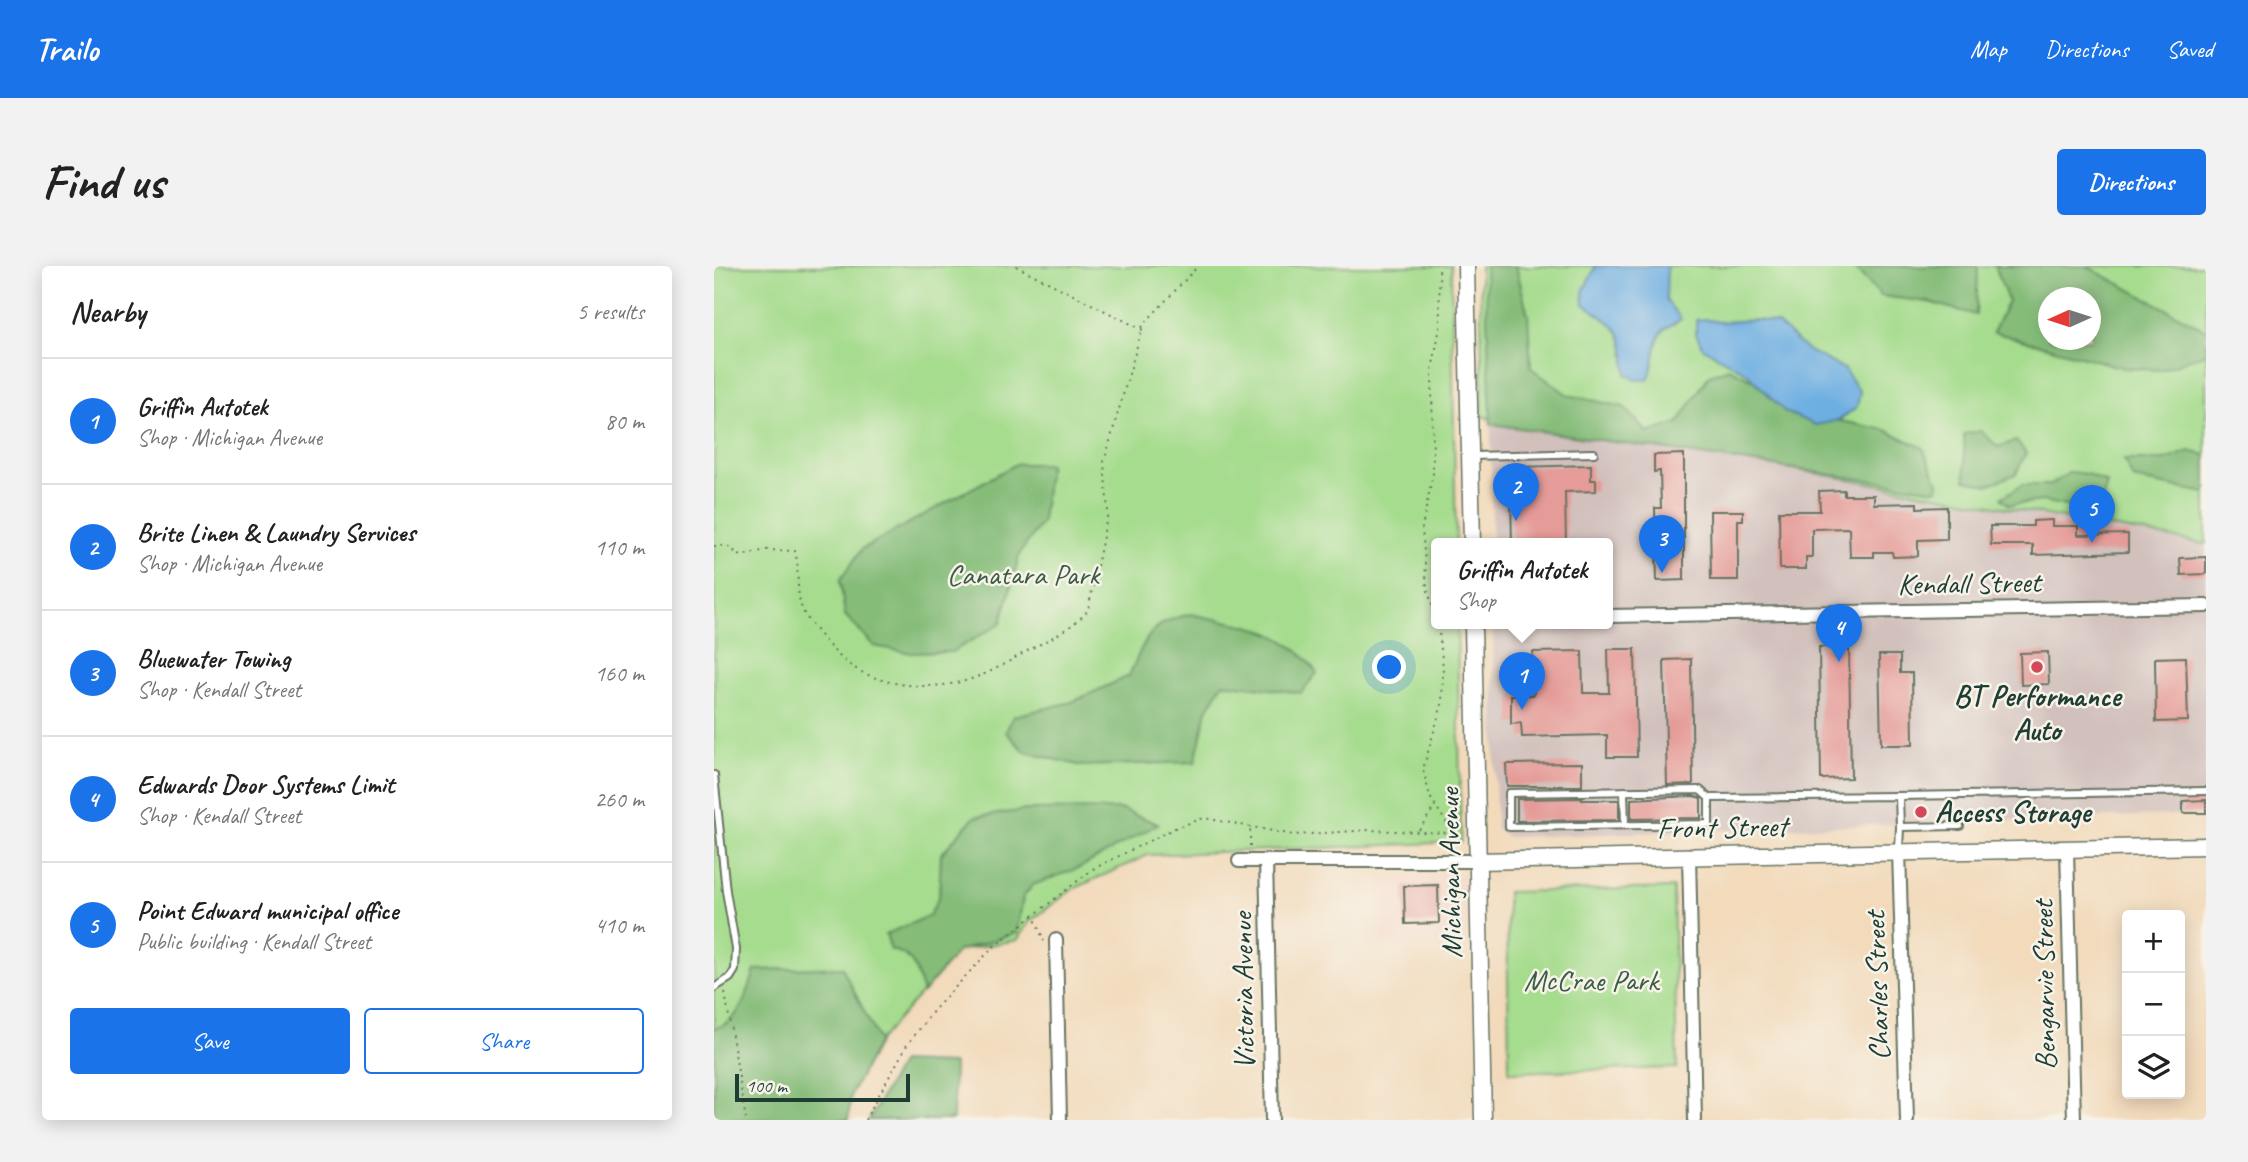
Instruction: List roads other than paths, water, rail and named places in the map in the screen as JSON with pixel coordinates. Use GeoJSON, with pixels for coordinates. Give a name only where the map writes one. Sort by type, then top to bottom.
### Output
{"type":"FeatureCollection","features":[{"type":"Feature","properties":{"kind":"main road"},"geometry":{"type":"LineString","coordinates":[[1466,266],[1472,538]]}},
{"type":"Feature","properties":{"kind":"main road","name":"Michigan Avenue"},"geometry":{"type":"LineString","coordinates":[[1473,629],[1483,1120]]}},
{"type":"Feature","properties":{"kind":"main road","name":"Front Street"},"geometry":{"type":"LineString","coordinates":[[1478,860],[2206,846]]}},
{"type":"Feature","properties":{"kind":"street","name":"Kendall Street"},"geometry":{"type":"LineString","coordinates":[[1613,616],[2206,606]]}},
{"type":"Feature","properties":{"kind":"street","name":"Bengarvie Street"},"geometry":{"type":"LineString","coordinates":[[2067,849],[2074,1120]]}},
{"type":"Feature","properties":{"kind":"street","name":"Charles Street"},"geometry":{"type":"LineString","coordinates":[[1899,852],[1907,1120]]}},
{"type":"Feature","properties":{"kind":"street"},"geometry":{"type":"LineString","coordinates":[[1689,855],[1695,1120]]}},
{"type":"Feature","properties":{"kind":"street","name":"Victoria Avenue"},"geometry":{"type":"LineString","coordinates":[[1266,860],[1272,1120]]}},
{"type":"Feature","properties":{"kind":"street","name":"Front Street"},"geometry":{"type":"LineString","coordinates":[[1239,861],[1478,860]]}},
{"type":"Feature","properties":{"kind":"street"},"geometry":{"type":"LineString","coordinates":[[1056,940],[1060,1120]]}},
{"type":"Feature","properties":{"kind":"lane"},"geometry":{"type":"LineString","coordinates":[[1470,456],[1594,453]]}},
{"type":"Feature","properties":{"kind":"lane"},"geometry":{"type":"LineString","coordinates":[[714,775],[726,891],[736,935],[735,970],[724,983],[714,988]]}},
{"type":"Feature","properties":{"kind":"lane"},"geometry":{"type":"LineString","coordinates":[[1709,798],[1709,824],[1509,827],[1509,793],[1700,790],[1709,798],[2206,791]]}},
{"type":"Feature","properties":{"kind":"lane"},"geometry":{"type":"LineString","coordinates":[[1624,791],[1625,825]]}},
{"type":"Feature","properties":{"kind":"lane"},"geometry":{"type":"LineString","coordinates":[[1899,796],[1899,852]]}},
{"type":"Feature","properties":{"kind":"lane"},"geometry":{"type":"LineString","coordinates":[[1900,827],[1960,826]]}},
{"type":"Feature","properties":{"kind":"water"},"geometry":{"type":"Polygon","coordinates":[[[1596,266],[1667,266],[1666,300],[1681,319],[1661,333],[1648,379],[1636,380],[1626,374],[1624,347],[1617,331],[1584,304],[1583,291],[1596,266]]]}},
{"type":"Feature","properties":{"kind":"water"},"geometry":{"type":"Polygon","coordinates":[[[1696,320],[1719,322],[1759,320],[1778,324],[1807,350],[1844,369],[1860,392],[1857,407],[1839,420],[1816,425],[1785,412],[1747,373],[1703,348],[1696,334],[1696,320]]]}},
{"type":"Feature","properties":{"kind":"place","name":"Brite Linen & Laundry Services"},"geometry":{"type":"Point","coordinates":[1516,521]}},
{"type":"Feature","properties":{"kind":"place","name":"Point Edward municipal office"},"geometry":{"type":"Point","coordinates":[2092,543]}},
{"type":"Feature","properties":{"kind":"place","name":"Bluewater Towing"},"geometry":{"type":"Point","coordinates":[1662,573]}},
{"type":"Feature","properties":{"kind":"place","name":"Edwards Door Systems Limit"},"geometry":{"type":"Point","coordinates":[1839,662]}},
{"type":"Feature","properties":{"kind":"place","name":"BT Performance Auto"},"geometry":{"type":"Point","coordinates":[2037,667]}},
{"type":"Feature","properties":{"kind":"place","name":"Griffin Autotek"},"geometry":{"type":"Point","coordinates":[1522,710]}},
{"type":"Feature","properties":{"kind":"place","name":"Access Storage"},"geometry":{"type":"Point","coordinates":[1921,812]}},
{"type":"Feature","properties":{"kind":"park label","name":"Canatara Park"},"geometry":{"type":"Point","coordinates":[1023,574]}},
{"type":"Feature","properties":{"kind":"park label","name":"McCrae Park"},"geometry":{"type":"Point","coordinates":[1591,980]}}]}
